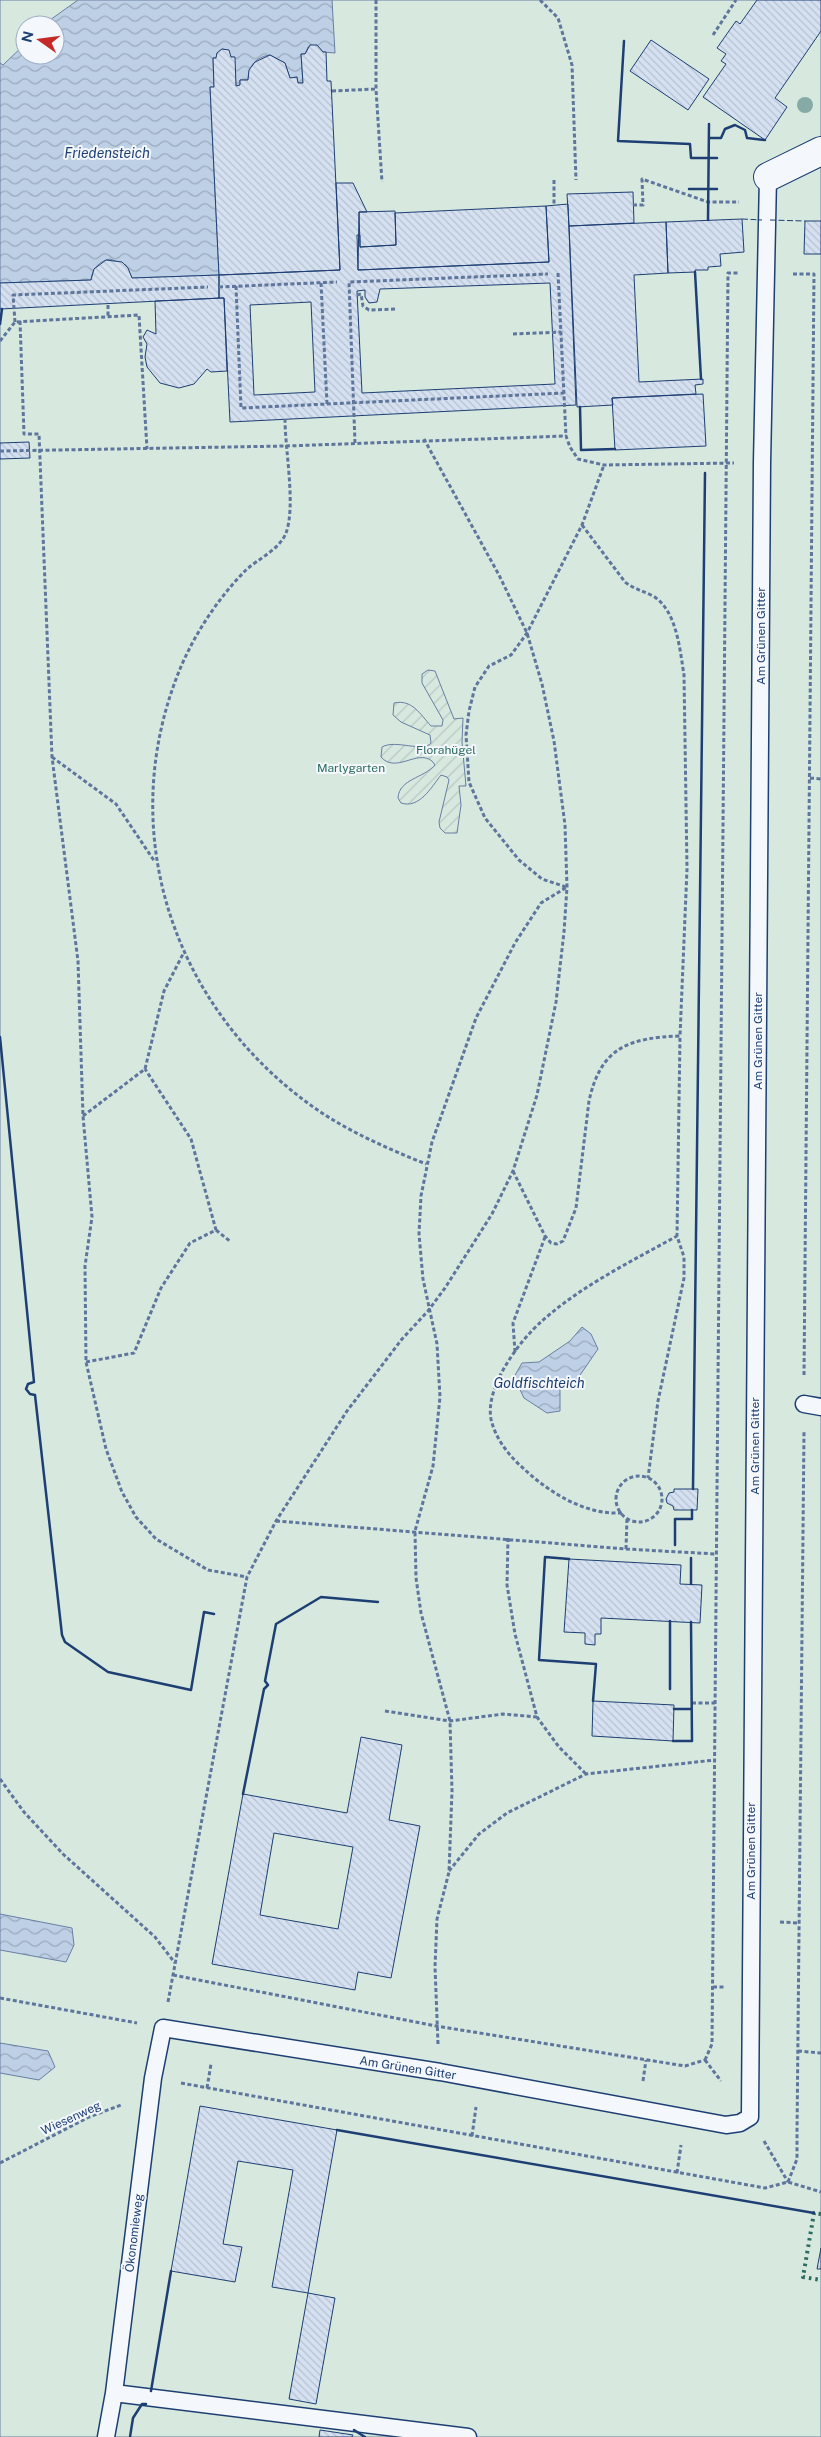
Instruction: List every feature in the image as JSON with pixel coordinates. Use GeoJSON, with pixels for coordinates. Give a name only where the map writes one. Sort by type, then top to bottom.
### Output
{"type":"FeatureCollection","features":[{"type":"Feature","properties":{"kind":"street"},"geometry":{"type":"LineString","coordinates":[[768,177],[821,151]]}},
{"type":"Feature","properties":{"kind":"lane","name":"Am Grünen Gitter"},"geometry":{"type":"LineString","coordinates":[[163,2028],[440,2072],[726,2125],[740,2123],[750,2117],[762,463],[768,177]]}},
{"type":"Feature","properties":{"kind":"lane"},"geometry":{"type":"LineString","coordinates":[[804,1404],[821,1407]]}},
{"type":"Feature","properties":{"kind":"lane","name":"Ökonomieweg"},"geometry":{"type":"LineString","coordinates":[[106,2437],[114,2393],[153,2086],[163,2028]]}},
{"type":"Feature","properties":{"kind":"lane"},"geometry":{"type":"LineString","coordinates":[[114,2393],[386,2432],[468,2437]]}},
{"type":"Feature","properties":{"kind":"path"},"geometry":{"type":"LineString","coordinates":[[376,0],[376,89],[382,182]]}},
{"type":"Feature","properties":{"kind":"path"},"geometry":{"type":"LineString","coordinates":[[540,0],[558,18],[572,64],[576,180]]}},
{"type":"Feature","properties":{"kind":"path"},"geometry":{"type":"LineString","coordinates":[[713,35],[736,0]]}},
{"type":"Feature","properties":{"kind":"path"},"geometry":{"type":"LineString","coordinates":[[332,91],[376,89]]}},
{"type":"Feature","properties":{"kind":"path"},"geometry":{"type":"LineString","coordinates":[[633,205],[643,205],[642,179],[708,202]]}},
{"type":"Feature","properties":{"kind":"path"},"geometry":{"type":"LineString","coordinates":[[554,180],[554,205]]}},
{"type":"Feature","properties":{"kind":"path"},"geometry":{"type":"LineString","coordinates":[[558,273],[566,436],[570,448],[578,459],[604,465],[762,463]]}},
{"type":"Feature","properties":{"kind":"path"},"geometry":{"type":"LineString","coordinates":[[173,1975],[436,2026],[685,2066],[705,2060],[712,2044],[728,273],[814,274],[797,2159],[788,2182]]}},
{"type":"Feature","properties":{"kind":"path"},"geometry":{"type":"LineString","coordinates":[[355,443],[349,282],[548,274]]}},
{"type":"Feature","properties":{"kind":"path"},"geometry":{"type":"LineString","coordinates":[[219,287],[337,282]]}},
{"type":"Feature","properties":{"kind":"path"},"geometry":{"type":"LineString","coordinates":[[321,283],[327,404]]}},
{"type":"Feature","properties":{"kind":"path"},"geometry":{"type":"LineString","coordinates":[[236,286],[241,408],[564,393]]}},
{"type":"Feature","properties":{"kind":"path"},"geometry":{"type":"LineString","coordinates":[[0,341],[7,335],[14,322],[14,295],[208,287]]}},
{"type":"Feature","properties":{"kind":"path"},"geometry":{"type":"LineString","coordinates":[[358,295],[362,294],[363,306],[368,310],[395,309]]}},
{"type":"Feature","properties":{"kind":"path"},"geometry":{"type":"LineString","coordinates":[[108,305],[108,316]]}},
{"type":"Feature","properties":{"kind":"path"},"geometry":{"type":"LineString","coordinates":[[14,322],[140,315],[147,449]]}},
{"type":"Feature","properties":{"kind":"path"},"geometry":{"type":"LineString","coordinates":[[20,321],[24,434],[38,434],[52,757],[78,961],[83,1116],[92,1217],[85,1266],[86,1362],[106,1449],[122,1492],[136,1517],[156,1539],[208,1570],[247,1578]]}},
{"type":"Feature","properties":{"kind":"path"},"geometry":{"type":"LineString","coordinates":[[513,334],[561,332]]}},
{"type":"Feature","properties":{"kind":"path"},"geometry":{"type":"LineString","coordinates":[[285,419],[290,517],[285,536],[246,571],[214,608],[180,668],[170,696],[155,765],[152,808],[157,863],[169,914],[184,954],[201,988],[221,1017],[249,1051],[278,1079],[335,1121],[365,1138],[426,1164]]}},
{"type":"Feature","properties":{"kind":"path"},"geometry":{"type":"LineString","coordinates":[[0,451],[286,446],[424,439],[566,436]]}},
{"type":"Feature","properties":{"kind":"path"},"geometry":{"type":"LineString","coordinates":[[0,1998],[163,2028],[247,1578],[276,1521],[347,1411],[402,1339],[428,1311],[468,1256],[513,1171],[537,1095],[556,1002],[567,887],[565,825],[556,750],[542,684],[527,633],[499,575],[424,439]]}},
{"type":"Feature","properties":{"kind":"path"},"geometry":{"type":"LineString","coordinates":[[567,887],[542,879],[519,860],[485,818],[469,782],[466,735],[475,687],[489,666],[511,656],[527,633],[582,525],[604,465]]}},
{"type":"Feature","properties":{"kind":"path"},"geometry":{"type":"LineString","coordinates":[[582,525],[625,582],[634,590],[653,596],[662,603],[673,626],[684,675],[687,869],[680,1036],[677,1236],[684,1257],[684,1278],[658,1401],[648,1478]]}},
{"type":"Feature","properties":{"kind":"path"},"geometry":{"type":"LineString","coordinates":[[52,757],[116,804],[157,863]]}},
{"type":"Feature","properties":{"kind":"path"},"geometry":{"type":"LineString","coordinates":[[810,778],[821,779]]}},
{"type":"Feature","properties":{"kind":"path"},"geometry":{"type":"LineString","coordinates":[[440,2072],[436,2026],[437,1919],[449,1872],[452,1791],[450,1721],[421,1613],[416,1578],[414,1530],[433,1466],[438,1433],[439,1370],[437,1344],[428,1311],[419,1234],[426,1164],[446,1098],[476,1018],[515,943],[541,903],[567,887]]}},
{"type":"Feature","properties":{"kind":"path"},"geometry":{"type":"LineString","coordinates":[[83,1116],[145,1069],[164,991],[184,954]]}},
{"type":"Feature","properties":{"kind":"path"},"geometry":{"type":"LineString","coordinates":[[513,1171],[545,1236],[551,1244],[556,1244],[562,1240],[576,1208],[589,1101],[599,1070],[610,1057],[634,1041],[647,1038],[680,1036]]}},
{"type":"Feature","properties":{"kind":"path"},"geometry":{"type":"LineString","coordinates":[[145,1069],[191,1138],[216,1230],[231,1242]]}},
{"type":"Feature","properties":{"kind":"path"},"geometry":{"type":"LineString","coordinates":[[86,1362],[134,1353],[161,1288],[190,1243],[216,1230]]}},
{"type":"Feature","properties":{"kind":"path"},"geometry":{"type":"LineString","coordinates":[[515,1353],[513,1323],[545,1236]]}},
{"type":"Feature","properties":{"kind":"path"},"geometry":{"type":"LineString","coordinates":[[622,1514],[610,1514],[577,1505],[552,1491],[520,1466],[498,1440],[491,1419],[491,1404],[502,1373],[515,1353],[541,1322],[565,1302],[677,1236]]}},
{"type":"Feature","properties":{"kind":"path"},"geometry":{"type":"LineString","coordinates":[[634,1477],[648,1478],[655,1482],[662,1495],[660,1510],[649,1520],[634,1521],[622,1514],[617,1499],[622,1485],[634,1477]]}},
{"type":"Feature","properties":{"kind":"path"},"geometry":{"type":"LineString","coordinates":[[626,1549],[627,1518]]}},
{"type":"Feature","properties":{"kind":"path"},"geometry":{"type":"LineString","coordinates":[[276,1521],[414,1530],[626,1549],[716,1554]]}},
{"type":"Feature","properties":{"kind":"path"},"geometry":{"type":"LineString","coordinates":[[508,1538],[507,1585],[524,1676],[537,1717],[559,1747],[586,1774]]}},
{"type":"Feature","properties":{"kind":"path"},"geometry":{"type":"LineString","coordinates":[[692,1702],[715,1703]]}},
{"type":"Feature","properties":{"kind":"path"},"geometry":{"type":"LineString","coordinates":[[385,1711],[450,1721],[503,1714],[537,1717]]}},
{"type":"Feature","properties":{"kind":"path"},"geometry":{"type":"LineString","coordinates":[[449,1872],[479,1834],[507,1814],[586,1774],[715,1760]]}},
{"type":"Feature","properties":{"kind":"path"},"geometry":{"type":"LineString","coordinates":[[0,1778],[24,1812],[50,1840],[107,1895],[155,1937],[175,1964]]}},
{"type":"Feature","properties":{"kind":"path"},"geometry":{"type":"LineString","coordinates":[[798,2051],[821,2053]]}},
{"type":"Feature","properties":{"kind":"path"},"geometry":{"type":"LineString","coordinates":[[153,2086],[765,2188],[788,2182],[821,2192]]}},
{"type":"Feature","properties":{"kind":"path","name":"Wiesenweg"},"geometry":{"type":"LineString","coordinates":[[0,2163],[153,2086]]}},
{"type":"Feature","properties":{"kind":"path"},"geometry":{"type":"LineString","coordinates":[[761,2135],[788,2182]]}},
{"type":"Feature","properties":{"kind":"green space","name":"Marlygarten"},"geometry":{"type":"Polygon","coordinates":[[[0,0],[821,0],[821,2437],[0,2437],[0,0]]]}},
{"type":"Feature","properties":{"kind":"green space","name":"Florahügel"},"geometry":{"type":"Polygon","coordinates":[[[428,670],[435,671],[454,719],[463,718],[462,742],[466,786],[459,786],[461,805],[457,833],[445,833],[440,828],[439,822],[449,780],[447,777],[441,775],[424,796],[413,803],[401,803],[398,798],[399,792],[407,783],[435,765],[432,761],[420,758],[393,763],[387,762],[381,757],[382,747],[388,745],[422,747],[431,743],[430,735],[401,722],[393,715],[394,703],[400,702],[411,705],[431,726],[442,726],[443,720],[422,683],[422,674],[428,670]]]}},
{"type":"Feature","properties":{"kind":"water","name":"Friedensteich"},"geometry":{"type":"Polygon","coordinates":[[[78,0],[332,0],[335,53],[323,52],[317,45],[308,47],[305,54],[301,54],[303,83],[298,83],[297,77],[290,78],[285,63],[270,55],[257,60],[249,70],[248,80],[240,80],[240,85],[236,86],[234,57],[231,57],[228,50],[222,49],[217,53],[216,58],[213,58],[214,87],[210,87],[219,275],[132,278],[126,265],[110,259],[97,266],[91,280],[0,283],[0,63],[3,65],[15,54],[15,65],[65,65],[65,15],[57,15],[78,0]]]}},
{"type":"Feature","properties":{"kind":"water","name":"Goldfischteich"},"geometry":{"type":"Polygon","coordinates":[[[582,1327],[591,1334],[598,1349],[578,1378],[560,1386],[560,1411],[547,1413],[524,1398],[514,1377],[522,1363],[539,1362],[570,1341],[582,1327]]]}},
{"type":"Feature","properties":{"kind":"water"},"geometry":{"type":"Polygon","coordinates":[[[0,1914],[72,1928],[74,1945],[66,1962],[0,1950],[0,1914]]]}},
{"type":"Feature","properties":{"kind":"water"},"geometry":{"type":"Polygon","coordinates":[[[0,2043],[48,2051],[55,2067],[39,2080],[0,2073],[0,2043]]]}},
{"type":"Feature","properties":{"kind":"building"},"geometry":{"type":"Polygon","coordinates":[[[757,0],[821,0],[821,31],[775,98],[787,107],[765,140],[703,97],[726,64],[721,61],[726,54],[717,48],[736,21],[740,24],[757,0]]]}},
{"type":"Feature","properties":{"kind":"building"},"geometry":{"type":"Polygon","coordinates":[[[651,40],[709,79],[688,110],[630,71],[651,40]]]}},
{"type":"Feature","properties":{"kind":"building"},"geometry":{"type":"Polygon","coordinates":[[[310,45],[317,45],[323,52],[326,52],[327,81],[331,81],[340,270],[219,275],[210,87],[214,87],[213,58],[216,58],[217,53],[222,49],[229,50],[231,57],[235,57],[236,86],[240,85],[240,80],[248,80],[249,70],[255,62],[270,55],[285,63],[290,78],[297,77],[298,83],[303,83],[301,54],[305,54],[310,45]]]}},
{"type":"Feature","properties":{"kind":"building"},"geometry":{"type":"Polygon","coordinates":[[[336,183],[353,183],[367,212],[359,212],[358,270],[549,262],[546,206],[568,204],[576,405],[230,422],[224,298],[219,298],[219,275],[340,270],[336,183]],[[550,283],[380,289],[377,302],[369,303],[365,297],[365,290],[357,291],[362,393],[555,384],[550,283]],[[311,302],[250,305],[254,395],[315,392],[311,302]]]}},
{"type":"Feature","properties":{"kind":"building"},"geometry":{"type":"Polygon","coordinates":[[[633,192],[634,223],[569,226],[567,194],[633,192]]]}},
{"type":"Feature","properties":{"kind":"building"},"geometry":{"type":"Polygon","coordinates":[[[546,206],[549,262],[358,270],[357,235],[360,235],[360,247],[396,245],[395,213],[546,206]]]}},
{"type":"Feature","properties":{"kind":"building"},"geometry":{"type":"Polygon","coordinates":[[[395,211],[396,245],[360,247],[359,212],[395,211]]]}},
{"type":"Feature","properties":{"kind":"building"},"geometry":{"type":"Polygon","coordinates":[[[742,219],[744,252],[720,254],[721,266],[708,267],[708,270],[668,273],[666,222],[742,219]]]}},
{"type":"Feature","properties":{"kind":"building"},"geometry":{"type":"Polygon","coordinates":[[[805,221],[821,221],[821,254],[804,254],[805,221]]]}},
{"type":"Feature","properties":{"kind":"building"},"geometry":{"type":"Polygon","coordinates":[[[666,222],[668,273],[634,275],[639,382],[703,379],[703,384],[695,385],[696,394],[612,398],[613,405],[577,407],[569,226],[666,222]]]}},
{"type":"Feature","properties":{"kind":"building"},"geometry":{"type":"Polygon","coordinates":[[[106,260],[122,262],[128,268],[132,278],[219,275],[219,298],[0,309],[0,283],[91,280],[94,269],[106,260]]]}},
{"type":"Feature","properties":{"kind":"building"},"geometry":{"type":"Polygon","coordinates":[[[224,298],[227,371],[211,372],[207,369],[194,384],[179,388],[160,383],[147,367],[145,357],[147,344],[143,337],[147,330],[156,334],[155,301],[224,298]]]}},
{"type":"Feature","properties":{"kind":"building"},"geometry":{"type":"Polygon","coordinates":[[[703,394],[706,446],[615,450],[612,398],[703,394]]]}},
{"type":"Feature","properties":{"kind":"building"},"geometry":{"type":"Polygon","coordinates":[[[29,442],[30,458],[0,459],[0,443],[29,442]]]}},
{"type":"Feature","properties":{"kind":"building"},"geometry":{"type":"Polygon","coordinates":[[[674,1489],[698,1489],[697,1510],[674,1510],[673,1506],[667,1503],[666,1499],[669,1493],[674,1492],[674,1489]]]}},
{"type":"Feature","properties":{"kind":"building"},"geometry":{"type":"Polygon","coordinates":[[[569,1559],[681,1565],[680,1584],[702,1585],[700,1623],[601,1618],[601,1634],[595,1634],[595,1645],[585,1644],[585,1633],[564,1632],[569,1559]]]}},
{"type":"Feature","properties":{"kind":"building"},"geometry":{"type":"Polygon","coordinates":[[[593,1701],[674,1705],[673,1741],[592,1736],[593,1701]]]}},
{"type":"Feature","properties":{"kind":"building"},"geometry":{"type":"Polygon","coordinates":[[[361,1737],[402,1745],[389,1820],[420,1826],[391,1978],[358,1972],[355,1990],[212,1964],[243,1794],[347,1813],[361,1737]],[[274,1833],[260,1915],[338,1929],[353,1847],[274,1833]]]}},
{"type":"Feature","properties":{"kind":"building"},"geometry":{"type":"Polygon","coordinates":[[[200,2106],[337,2130],[308,2293],[272,2287],[293,2170],[238,2161],[223,2244],[242,2247],[235,2282],[171,2271],[200,2106]]]}},
{"type":"Feature","properties":{"kind":"building"},"geometry":{"type":"Polygon","coordinates":[[[821,2248],[821,2269],[817,2269],[821,2248]]]}},
{"type":"Feature","properties":{"kind":"building"},"geometry":{"type":"Polygon","coordinates":[[[308,2293],[335,2298],[316,2404],[289,2399],[308,2293]]]}},
{"type":"Feature","properties":{"kind":"building"},"geometry":{"type":"Polygon","coordinates":[[[320,2430],[353,2435],[352,2437],[319,2437],[320,2430]]]}},
{"type":"Feature","properties":{"kind":"hedge"},"geometry":{"type":"LineString","coordinates":[[821,2214],[814,2213],[803,2277],[821,2280]]}},
{"type":"Feature","properties":{"kind":"fence"},"geometry":{"type":"LineString","coordinates":[[742,219],[762,220]]}},
{"type":"Feature","properties":{"kind":"fence"},"geometry":{"type":"LineString","coordinates":[[770,220],[805,221]]}},
{"type":"Feature","properties":{"kind":"wall"},"geometry":{"type":"LineString","coordinates":[[624,41],[618,141],[690,144],[691,158],[717,158]]}},
{"type":"Feature","properties":{"kind":"wall"},"geometry":{"type":"LineString","coordinates":[[708,220],[709,124]]}},
{"type":"Feature","properties":{"kind":"wall"},"geometry":{"type":"LineString","coordinates":[[709,138],[721,138],[725,129],[735,125],[745,130],[747,138],[765,140]]}},
{"type":"Feature","properties":{"kind":"wall"},"geometry":{"type":"LineString","coordinates":[[689,189],[717,189]]}},
{"type":"Feature","properties":{"kind":"wall"},"geometry":{"type":"LineString","coordinates":[[695,272],[701,379]]}},
{"type":"Feature","properties":{"kind":"wall"},"geometry":{"type":"LineString","coordinates":[[0,324],[2,309]]}},
{"type":"Feature","properties":{"kind":"wall"},"geometry":{"type":"LineString","coordinates":[[580,407],[581,450],[615,449]]}},
{"type":"Feature","properties":{"kind":"wall"},"geometry":{"type":"LineString","coordinates":[[693,1489],[705,473]]}},
{"type":"Feature","properties":{"kind":"wall"},"geometry":{"type":"LineString","coordinates":[[0,1037],[34,1382],[28,1384],[26,1389],[30,1394],[35,1395],[62,1635],[65,1642],[108,1672],[191,1690],[204,1612],[214,1614]]}},
{"type":"Feature","properties":{"kind":"wall"},"geometry":{"type":"LineString","coordinates":[[675,1545],[675,1519],[692,1519],[692,1510]]}},
{"type":"Feature","properties":{"kind":"wall"},"geometry":{"type":"LineString","coordinates":[[569,1559],[545,1557],[539,1660],[596,1664],[593,1701]]}},
{"type":"Feature","properties":{"kind":"wall"},"geometry":{"type":"LineString","coordinates":[[691,1558],[691,1584]]}},
{"type":"Feature","properties":{"kind":"wall"},"geometry":{"type":"LineString","coordinates":[[243,1794],[264,1689],[268,1685],[265,1681],[276,1624],[321,1597],[378,1602]]}},
{"type":"Feature","properties":{"kind":"wall"},"geometry":{"type":"LineString","coordinates":[[670,1621],[670,1689]]}},
{"type":"Feature","properties":{"kind":"wall"},"geometry":{"type":"LineString","coordinates":[[673,1741],[692,1741],[691,1622]]}},
{"type":"Feature","properties":{"kind":"wall"},"geometry":{"type":"LineString","coordinates":[[674,1709],[691,1709]]}},
{"type":"Feature","properties":{"kind":"wall"},"geometry":{"type":"LineString","coordinates":[[337,2130],[814,2213]]}},
{"type":"Feature","properties":{"kind":"wall"},"geometry":{"type":"LineString","coordinates":[[151,2391],[171,2271]]}},
{"type":"Feature","properties":{"kind":"wall"},"geometry":{"type":"LineString","coordinates":[[130,2437],[133,2418],[142,2404],[146,2404]]}},
{"type":"Feature","properties":{"kind":"wall"},"geometry":{"type":"LineString","coordinates":[[354,2430],[365,2437]]}}]}
